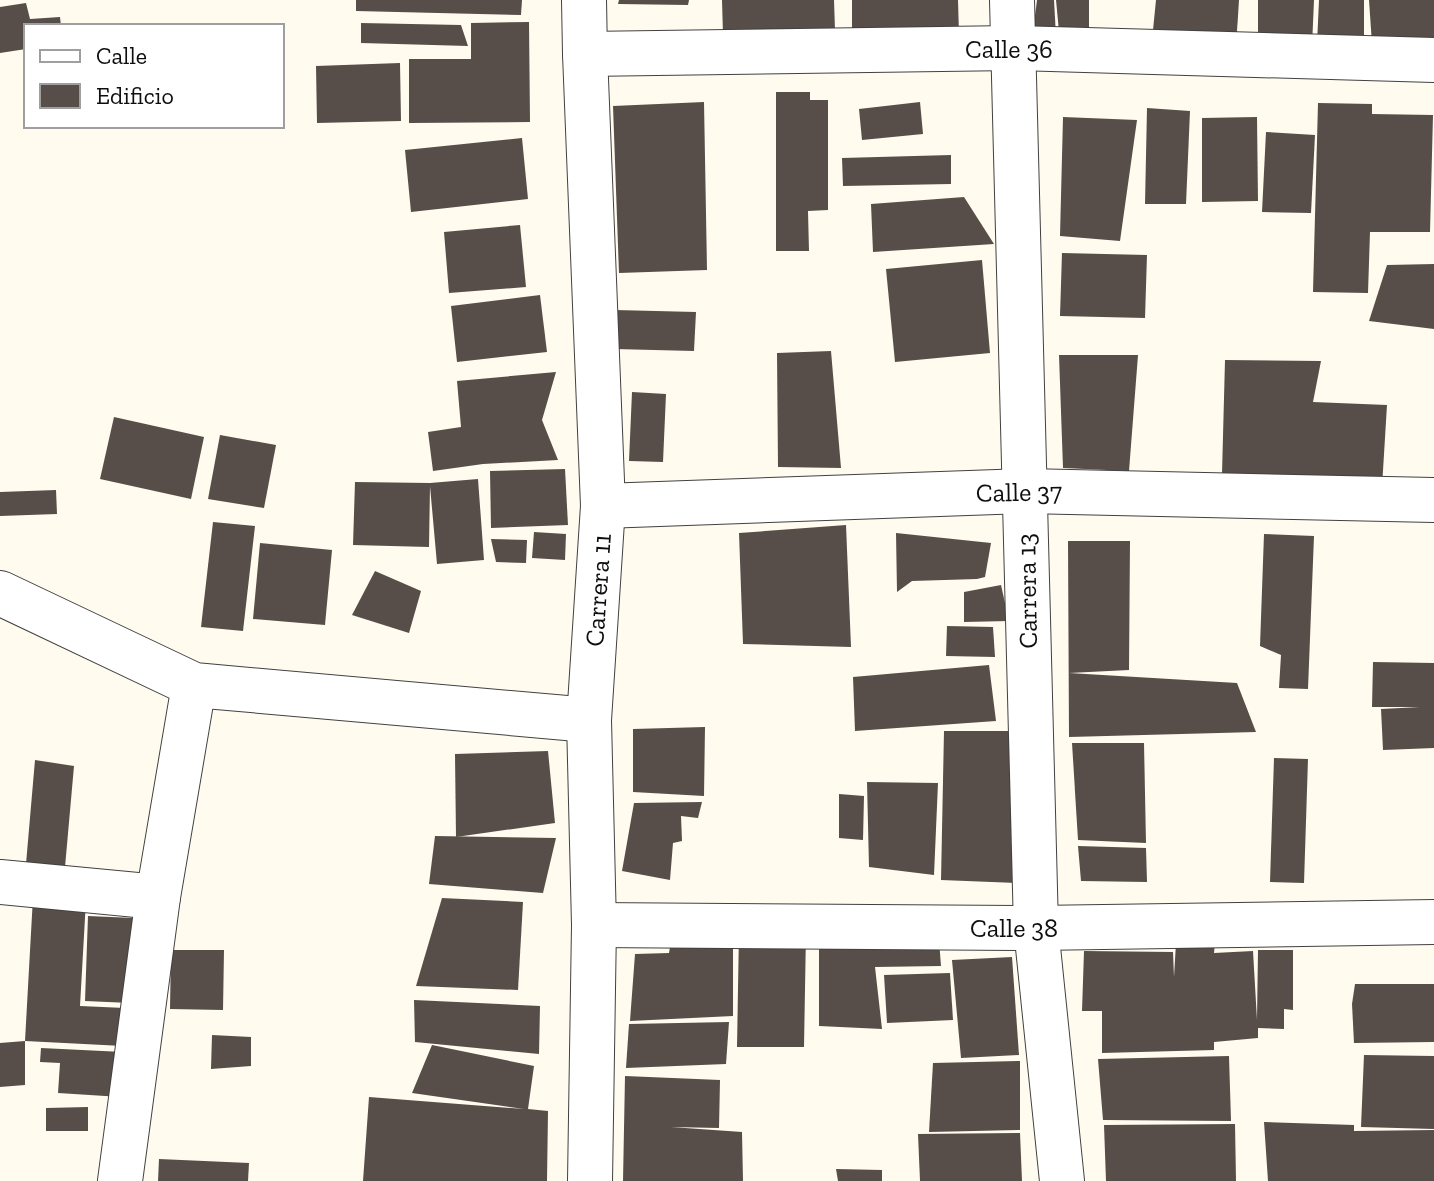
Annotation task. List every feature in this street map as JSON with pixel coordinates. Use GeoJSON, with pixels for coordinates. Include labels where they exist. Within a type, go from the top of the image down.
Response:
{"type":"FeatureCollection","features":[{"type":"Feature","properties":{"kind":"street","name":"Carrera 11"},"geometry":{"type":"LineString","coordinates":[[584,0],[603,506],[589,720],[594,925],[590,1181]]}},
{"type":"Feature","properties":{"kind":"street","name":"Carrera 13"},"geometry":{"type":"LineString","coordinates":[[1012,0],[1036,928],[1062,1181]]}},
{"type":"Feature","properties":{"kind":"street","name":"Calle 36"},"geometry":{"type":"LineString","coordinates":[[585,54],[1013,48],[1434,60]]}},
{"type":"Feature","properties":{"kind":"street","name":"Calle 37"},"geometry":{"type":"LineString","coordinates":[[603,506],[1025,491],[1434,500]]}},
{"type":"Feature","properties":{"kind":"street"},"geometry":{"type":"LineString","coordinates":[[0,593],[194,685],[589,720]]}},
{"type":"Feature","properties":{"kind":"street"},"geometry":{"type":"LineString","coordinates":[[120,1181],[158,897],[194,685]]}},
{"type":"Feature","properties":{"kind":"street"},"geometry":{"type":"LineString","coordinates":[[0,882],[158,897]]}},
{"type":"Feature","properties":{"kind":"street","name":"Calle 38"},"geometry":{"type":"LineString","coordinates":[[594,925],[1036,928],[1434,922]]}},
{"type":"Feature","properties":{"kind":"building"},"geometry":{"type":"Polygon","coordinates":[[[356,0],[522,0],[521,15],[356,11],[356,0]]]}},
{"type":"Feature","properties":{"kind":"building"},"geometry":{"type":"Polygon","coordinates":[[[619,0],[689,0],[688,5],[618,4],[619,0]]]}},
{"type":"Feature","properties":{"kind":"building"},"geometry":{"type":"Polygon","coordinates":[[[722,0],[834,0],[835,30],[723,35],[722,0]]]}},
{"type":"Feature","properties":{"kind":"building"},"geometry":{"type":"Polygon","coordinates":[[[852,0],[958,0],[959,35],[852,36],[852,0]]]}},
{"type":"Feature","properties":{"kind":"building"},"geometry":{"type":"Polygon","coordinates":[[[1037,0],[1054,0],[1056,36],[1033,31],[1037,0]]]}},
{"type":"Feature","properties":{"kind":"building"},"geometry":{"type":"Polygon","coordinates":[[[1056,0],[1089,0],[1089,35],[1059,32],[1056,0]]]}},
{"type":"Feature","properties":{"kind":"building"},"geometry":{"type":"Polygon","coordinates":[[[1156,0],[1239,0],[1236,47],[1152,40],[1156,0]]]}},
{"type":"Feature","properties":{"kind":"building"},"geometry":{"type":"Polygon","coordinates":[[[1258,0],[1314,0],[1312,46],[1258,43],[1258,0]]]}},
{"type":"Feature","properties":{"kind":"building"},"geometry":{"type":"Polygon","coordinates":[[[1319,0],[1364,0],[1364,41],[1317,44],[1319,0]]]}},
{"type":"Feature","properties":{"kind":"building"},"geometry":{"type":"Polygon","coordinates":[[[1369,0],[1434,0],[1434,45],[1372,44],[1369,0]]]}},
{"type":"Feature","properties":{"kind":"building"},"geometry":{"type":"Polygon","coordinates":[[[26,3],[30,19],[60,17],[61,24],[24,24],[24,49],[0,53],[0,7],[26,3]]]}},
{"type":"Feature","properties":{"kind":"building"},"geometry":{"type":"Polygon","coordinates":[[[529,22],[530,122],[409,123],[409,59],[471,59],[471,23],[529,22]]]}},
{"type":"Feature","properties":{"kind":"building"},"geometry":{"type":"Polygon","coordinates":[[[361,23],[461,25],[468,46],[361,43],[361,23]]]}},
{"type":"Feature","properties":{"kind":"building"},"geometry":{"type":"Polygon","coordinates":[[[400,63],[401,121],[317,123],[316,66],[400,63]]]}},
{"type":"Feature","properties":{"kind":"building"},"geometry":{"type":"Polygon","coordinates":[[[776,92],[810,92],[810,100],[828,100],[828,210],[808,211],[809,251],[776,251],[776,92]]]}},
{"type":"Feature","properties":{"kind":"building"},"geometry":{"type":"Polygon","coordinates":[[[704,102],[707,270],[619,273],[613,106],[704,102]]]}},
{"type":"Feature","properties":{"kind":"building"},"geometry":{"type":"Polygon","coordinates":[[[920,102],[923,134],[862,140],[859,109],[920,102]]]}},
{"type":"Feature","properties":{"kind":"building"},"geometry":{"type":"Polygon","coordinates":[[[1318,103],[1372,104],[1372,114],[1433,115],[1430,232],[1370,232],[1368,293],[1313,292],[1318,103]]]}},
{"type":"Feature","properties":{"kind":"building"},"geometry":{"type":"Polygon","coordinates":[[[1147,108],[1190,111],[1186,204],[1145,204],[1147,108]]]}},
{"type":"Feature","properties":{"kind":"building"},"geometry":{"type":"Polygon","coordinates":[[[1063,117],[1137,120],[1120,241],[1060,236],[1063,117]]]}},
{"type":"Feature","properties":{"kind":"building"},"geometry":{"type":"Polygon","coordinates":[[[1257,117],[1258,201],[1202,202],[1202,118],[1257,117]]]}},
{"type":"Feature","properties":{"kind":"building"},"geometry":{"type":"Polygon","coordinates":[[[1266,132],[1315,135],[1311,213],[1262,212],[1266,132]]]}},
{"type":"Feature","properties":{"kind":"building"},"geometry":{"type":"Polygon","coordinates":[[[522,138],[528,199],[411,212],[405,150],[522,138]]]}},
{"type":"Feature","properties":{"kind":"building"},"geometry":{"type":"Polygon","coordinates":[[[951,155],[951,184],[843,186],[842,158],[951,155]]]}},
{"type":"Feature","properties":{"kind":"building"},"geometry":{"type":"Polygon","coordinates":[[[964,197],[994,244],[873,252],[871,204],[964,197]]]}},
{"type":"Feature","properties":{"kind":"building"},"geometry":{"type":"Polygon","coordinates":[[[520,225],[526,287],[449,293],[444,232],[520,225]]]}},
{"type":"Feature","properties":{"kind":"building"},"geometry":{"type":"Polygon","coordinates":[[[1062,253],[1147,255],[1145,318],[1060,316],[1062,253]]]}},
{"type":"Feature","properties":{"kind":"building"},"geometry":{"type":"Polygon","coordinates":[[[982,260],[990,353],[895,362],[886,269],[982,260]]]}},
{"type":"Feature","properties":{"kind":"building"},"geometry":{"type":"Polygon","coordinates":[[[1434,264],[1434,329],[1369,321],[1387,265],[1434,264]]]}},
{"type":"Feature","properties":{"kind":"building"},"geometry":{"type":"Polygon","coordinates":[[[540,295],[547,352],[457,362],[451,306],[540,295]]]}},
{"type":"Feature","properties":{"kind":"building"},"geometry":{"type":"Polygon","coordinates":[[[615,310],[696,312],[694,351],[614,349],[615,310]]]}},
{"type":"Feature","properties":{"kind":"building"},"geometry":{"type":"Polygon","coordinates":[[[831,351],[841,468],[778,467],[777,353],[831,351]]]}},
{"type":"Feature","properties":{"kind":"building"},"geometry":{"type":"Polygon","coordinates":[[[1059,355],[1138,355],[1129,471],[1063,468],[1059,355]]]}},
{"type":"Feature","properties":{"kind":"building"},"geometry":{"type":"Polygon","coordinates":[[[1225,360],[1321,361],[1313,402],[1387,405],[1382,487],[1222,474],[1225,360]]]}},
{"type":"Feature","properties":{"kind":"building"},"geometry":{"type":"Polygon","coordinates":[[[556,372],[542,420],[558,460],[483,464],[433,471],[428,432],[461,427],[457,381],[556,372]]]}},
{"type":"Feature","properties":{"kind":"building"},"geometry":{"type":"Polygon","coordinates":[[[632,392],[666,394],[663,462],[629,461],[632,392]]]}},
{"type":"Feature","properties":{"kind":"building"},"geometry":{"type":"Polygon","coordinates":[[[114,417],[204,437],[191,499],[100,479],[114,417]]]}},
{"type":"Feature","properties":{"kind":"building"},"geometry":{"type":"Polygon","coordinates":[[[220,435],[276,445],[264,508],[208,499],[220,435]]]}},
{"type":"Feature","properties":{"kind":"building"},"geometry":{"type":"Polygon","coordinates":[[[565,469],[568,525],[491,528],[490,471],[565,469]]]}},
{"type":"Feature","properties":{"kind":"building"},"geometry":{"type":"Polygon","coordinates":[[[478,479],[484,560],[437,564],[430,486],[429,547],[353,545],[355,482],[430,483],[478,479]]]}},
{"type":"Feature","properties":{"kind":"building"},"geometry":{"type":"Polygon","coordinates":[[[56,490],[57,514],[0,516],[0,492],[56,490]]]}},
{"type":"Feature","properties":{"kind":"building"},"geometry":{"type":"Polygon","coordinates":[[[213,522],[255,526],[243,631],[201,627],[213,522]]]}},
{"type":"Feature","properties":{"kind":"building"},"geometry":{"type":"Polygon","coordinates":[[[846,525],[851,647],[743,644],[739,533],[846,525]]]}},
{"type":"Feature","properties":{"kind":"building"},"geometry":{"type":"Polygon","coordinates":[[[534,532],[566,534],[565,560],[532,558],[534,532]]]}},
{"type":"Feature","properties":{"kind":"building"},"geometry":{"type":"Polygon","coordinates":[[[896,533],[991,543],[985,577],[912,581],[897,592],[896,533]]]}},
{"type":"Feature","properties":{"kind":"building"},"geometry":{"type":"Polygon","coordinates":[[[1264,534],[1314,536],[1308,689],[1279,688],[1281,655],[1260,646],[1264,534]]]}},
{"type":"Feature","properties":{"kind":"building"},"geometry":{"type":"Polygon","coordinates":[[[491,539],[527,540],[526,563],[496,562],[491,539]]]}},
{"type":"Feature","properties":{"kind":"building"},"geometry":{"type":"Polygon","coordinates":[[[1068,541],[1130,541],[1129,670],[1069,673],[1237,683],[1256,732],[1069,737],[1068,541]]]}},
{"type":"Feature","properties":{"kind":"building"},"geometry":{"type":"Polygon","coordinates":[[[260,543],[332,550],[325,625],[253,619],[260,543]]]}},
{"type":"Feature","properties":{"kind":"building"},"geometry":{"type":"Polygon","coordinates":[[[375,571],[421,591],[409,633],[352,615],[375,571]]]}},
{"type":"Feature","properties":{"kind":"building"},"geometry":{"type":"Polygon","coordinates":[[[1001,585],[1009,621],[964,622],[964,592],[1001,585]]]}},
{"type":"Feature","properties":{"kind":"building"},"geometry":{"type":"Polygon","coordinates":[[[947,626],[993,627],[995,657],[946,656],[947,626]]]}},
{"type":"Feature","properties":{"kind":"building"},"geometry":{"type":"Polygon","coordinates":[[[1373,662],[1434,663],[1434,748],[1383,750],[1381,709],[1420,707],[1372,707],[1373,662]]]}},
{"type":"Feature","properties":{"kind":"building"},"geometry":{"type":"Polygon","coordinates":[[[989,665],[996,721],[855,731],[853,677],[989,665]]]}},
{"type":"Feature","properties":{"kind":"building"},"geometry":{"type":"Polygon","coordinates":[[[705,727],[704,796],[633,792],[633,729],[705,727]]]}},
{"type":"Feature","properties":{"kind":"building"},"geometry":{"type":"Polygon","coordinates":[[[944,731],[1014,731],[1017,883],[941,880],[944,731]]]}},
{"type":"Feature","properties":{"kind":"building"},"geometry":{"type":"Polygon","coordinates":[[[1072,743],[1144,743],[1146,843],[1078,840],[1072,743]]]}},
{"type":"Feature","properties":{"kind":"building"},"geometry":{"type":"Polygon","coordinates":[[[548,751],[555,823],[456,837],[455,754],[548,751]]]}},
{"type":"Feature","properties":{"kind":"building"},"geometry":{"type":"Polygon","coordinates":[[[1274,758],[1308,759],[1304,883],[1270,882],[1274,758]]]}},
{"type":"Feature","properties":{"kind":"building"},"geometry":{"type":"Polygon","coordinates":[[[35,760],[74,766],[65,867],[26,864],[35,760]]]}},
{"type":"Feature","properties":{"kind":"building"},"geometry":{"type":"Polygon","coordinates":[[[867,782],[938,783],[934,875],[869,867],[867,782]]]}},
{"type":"Feature","properties":{"kind":"building"},"geometry":{"type":"Polygon","coordinates":[[[839,794],[864,796],[863,840],[839,838],[839,794]]]}},
{"type":"Feature","properties":{"kind":"building"},"geometry":{"type":"Polygon","coordinates":[[[702,802],[698,818],[681,816],[682,841],[673,843],[670,880],[622,871],[634,803],[702,802]]]}},
{"type":"Feature","properties":{"kind":"building"},"geometry":{"type":"Polygon","coordinates":[[[435,836],[556,838],[543,893],[429,884],[435,836]]]}},
{"type":"Feature","properties":{"kind":"building"},"geometry":{"type":"Polygon","coordinates":[[[1078,846],[1146,848],[1147,882],[1081,881],[1078,846]]]}},
{"type":"Feature","properties":{"kind":"building"},"geometry":{"type":"Polygon","coordinates":[[[33,897],[86,900],[80,1006],[125,1008],[123,1046],[25,1041],[33,897]]]}},
{"type":"Feature","properties":{"kind":"building"},"geometry":{"type":"Polygon","coordinates":[[[442,898],[523,902],[518,990],[416,986],[442,898]]]}},
{"type":"Feature","properties":{"kind":"building"},"geometry":{"type":"Polygon","coordinates":[[[88,916],[134,918],[130,1003],[85,1001],[88,916]]]}},
{"type":"Feature","properties":{"kind":"building"},"geometry":{"type":"Polygon","coordinates":[[[739,932],[806,932],[804,1047],[737,1047],[739,932]]]}},
{"type":"Feature","properties":{"kind":"building"},"geometry":{"type":"Polygon","coordinates":[[[939,940],[941,966],[875,967],[882,1029],[819,1026],[819,942],[939,940]]]}},
{"type":"Feature","properties":{"kind":"building"},"geometry":{"type":"Polygon","coordinates":[[[671,941],[733,942],[733,1016],[630,1021],[635,954],[669,953],[671,941]]]}},
{"type":"Feature","properties":{"kind":"building"},"geometry":{"type":"Polygon","coordinates":[[[1176,943],[1215,943],[1214,953],[1253,951],[1257,1020],[1258,950],[1293,950],[1293,1010],[1284,1009],[1284,1029],[1258,1028],[1258,1038],[1214,1042],[1214,1050],[1102,1053],[1102,1011],[1082,1011],[1084,951],[1173,952],[1174,977],[1176,943]]]}},
{"type":"Feature","properties":{"kind":"building"},"geometry":{"type":"Polygon","coordinates":[[[171,950],[224,950],[223,1010],[170,1009],[171,950]]]}},
{"type":"Feature","properties":{"kind":"building"},"geometry":{"type":"Polygon","coordinates":[[[1012,957],[1019,1055],[961,1058],[952,960],[1012,957]]]}},
{"type":"Feature","properties":{"kind":"building"},"geometry":{"type":"Polygon","coordinates":[[[950,973],[953,1020],[887,1023],[884,975],[950,973]]]}},
{"type":"Feature","properties":{"kind":"building"},"geometry":{"type":"Polygon","coordinates":[[[1355,984],[1434,984],[1434,1042],[1354,1043],[1352,1004],[1355,984]]]}},
{"type":"Feature","properties":{"kind":"building"},"geometry":{"type":"Polygon","coordinates":[[[414,1000],[540,1006],[539,1054],[415,1042],[414,1000]]]}},
{"type":"Feature","properties":{"kind":"building"},"geometry":{"type":"Polygon","coordinates":[[[729,1022],[726,1064],[626,1068],[629,1024],[729,1022]]]}},
{"type":"Feature","properties":{"kind":"building"},"geometry":{"type":"Polygon","coordinates":[[[212,1035],[251,1037],[251,1066],[211,1069],[212,1035]]]}},
{"type":"Feature","properties":{"kind":"building"},"geometry":{"type":"Polygon","coordinates":[[[25,1041],[25,1085],[0,1087],[0,1043],[25,1041]]]}},
{"type":"Feature","properties":{"kind":"building"},"geometry":{"type":"Polygon","coordinates":[[[432,1045],[534,1066],[528,1109],[548,1111],[547,1181],[363,1181],[369,1097],[524,1109],[412,1093],[432,1045]]]}},
{"type":"Feature","properties":{"kind":"building"},"geometry":{"type":"Polygon","coordinates":[[[41,1048],[123,1052],[121,1097],[58,1093],[60,1063],[40,1062],[41,1048]]]}},
{"type":"Feature","properties":{"kind":"building"},"geometry":{"type":"Polygon","coordinates":[[[1364,1055],[1434,1056],[1434,1129],[1361,1127],[1364,1055]]]}},
{"type":"Feature","properties":{"kind":"building"},"geometry":{"type":"Polygon","coordinates":[[[1229,1056],[1231,1121],[1103,1120],[1098,1059],[1229,1056]]]}},
{"type":"Feature","properties":{"kind":"building"},"geometry":{"type":"Polygon","coordinates":[[[1020,1061],[1020,1130],[929,1132],[933,1063],[1020,1061]]]}},
{"type":"Feature","properties":{"kind":"building"},"geometry":{"type":"Polygon","coordinates":[[[625,1076],[720,1080],[719,1128],[671,1127],[742,1132],[743,1181],[623,1181],[625,1076]]]}},
{"type":"Feature","properties":{"kind":"building"},"geometry":{"type":"Polygon","coordinates":[[[88,1107],[88,1131],[46,1131],[46,1108],[88,1107]]]}},
{"type":"Feature","properties":{"kind":"building"},"geometry":{"type":"Polygon","coordinates":[[[1264,1122],[1354,1125],[1354,1131],[1434,1130],[1434,1181],[1268,1181],[1264,1122]]]}},
{"type":"Feature","properties":{"kind":"building"},"geometry":{"type":"Polygon","coordinates":[[[1235,1124],[1236,1181],[1106,1181],[1104,1125],[1235,1124]]]}},
{"type":"Feature","properties":{"kind":"building"},"geometry":{"type":"Polygon","coordinates":[[[1020,1133],[1022,1181],[920,1181],[918,1134],[1020,1133]]]}},
{"type":"Feature","properties":{"kind":"building"},"geometry":{"type":"Polygon","coordinates":[[[159,1159],[249,1163],[248,1181],[158,1181],[159,1159]]]}},
{"type":"Feature","properties":{"kind":"building"},"geometry":{"type":"Polygon","coordinates":[[[836,1169],[882,1170],[882,1181],[838,1181],[836,1169]]]}}]}
